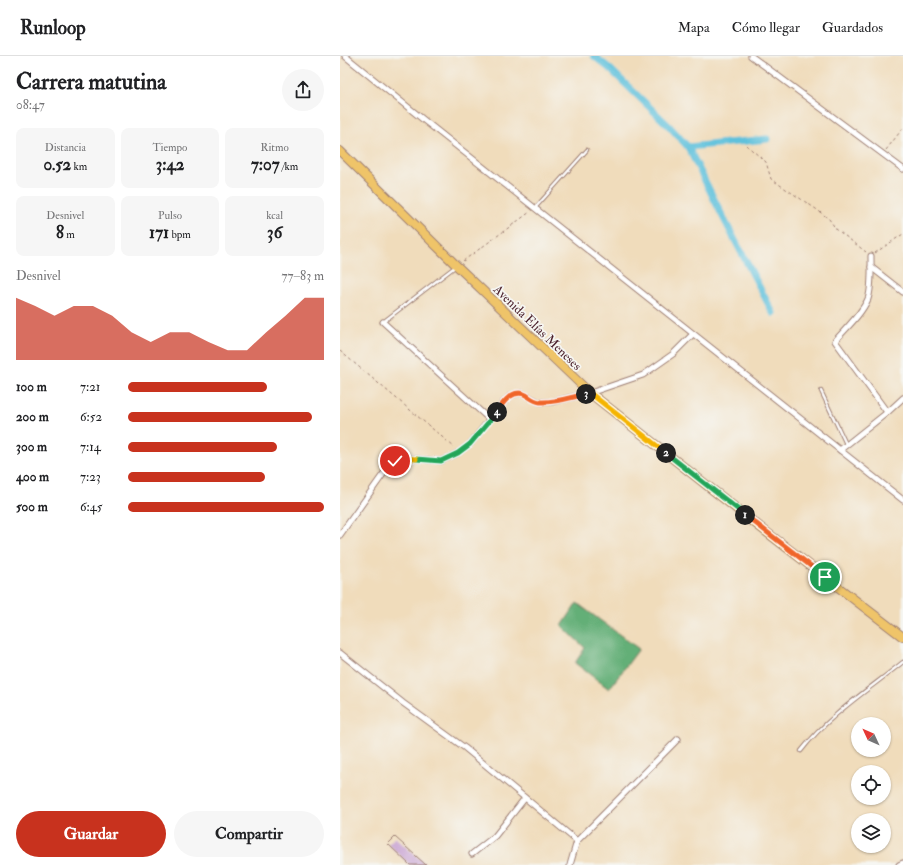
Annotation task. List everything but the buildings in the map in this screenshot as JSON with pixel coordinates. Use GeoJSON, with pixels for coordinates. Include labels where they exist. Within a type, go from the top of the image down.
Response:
{"type":"FeatureCollection","features":[{"type":"Feature","properties":{"kind":"main road","name":"Avenida Elías Meneses"},"geometry":{"type":"LineString","coordinates":[[340,151],[457,266],[590,393],[747,517],[903,637]]}},
{"type":"Feature","properties":{"kind":"street"},"geometry":{"type":"LineString","coordinates":[[345,56],[535,209],[903,500]]}},
{"type":"Feature","properties":{"kind":"street"},"geometry":{"type":"LineString","coordinates":[[751,56],[903,169]]}},
{"type":"Feature","properties":{"kind":"street"},"geometry":{"type":"LineString","coordinates":[[871,256],[868,298],[863,309],[835,341],[887,412]]}},
{"type":"Feature","properties":{"kind":"street"},"geometry":{"type":"LineString","coordinates":[[871,267],[903,292]]}},
{"type":"Feature","properties":{"kind":"street"},"geometry":{"type":"LineString","coordinates":[[383,322],[490,420]]}},
{"type":"Feature","properties":{"kind":"street"},"geometry":{"type":"LineString","coordinates":[[340,535],[389,466],[395,461],[406,458],[441,461],[458,453],[470,444],[503,403],[510,396],[515,394],[522,393],[538,402],[551,402],[590,393],[643,375],[673,354],[693,334]]}},
{"type":"Feature","properties":{"kind":"street"},"geometry":{"type":"LineString","coordinates":[[840,450],[903,398]]}},
{"type":"Feature","properties":{"kind":"street"},"geometry":{"type":"LineString","coordinates":[[340,653],[403,703],[465,748],[577,841]]}},
{"type":"Feature","properties":{"kind":"street"},"geometry":{"type":"LineString","coordinates":[[570,865],[577,841],[678,739]]}},
{"type":"Feature","properties":{"kind":"street"},"geometry":{"type":"LineString","coordinates":[[472,854],[495,836],[525,798]]}},
{"type":"Feature","properties":{"kind":"lane"},"geometry":{"type":"LineString","coordinates":[[535,209],[587,150]]}},
{"type":"Feature","properties":{"kind":"lane"},"geometry":{"type":"LineString","coordinates":[[383,322],[457,266]]}},
{"type":"Feature","properties":{"kind":"lane"},"geometry":{"type":"LineString","coordinates":[[821,391],[847,445]]}},
{"type":"Feature","properties":{"kind":"lane"},"geometry":{"type":"LineString","coordinates":[[801,751],[813,735],[830,719],[903,662]]}},
{"type":"Feature","properties":{"kind":"path"},"geometry":{"type":"LineString","coordinates":[[884,154],[903,128]]}},
{"type":"Feature","properties":{"kind":"path"},"geometry":{"type":"LineString","coordinates":[[746,146],[766,162],[771,179],[829,219],[836,229],[871,256],[903,234]]}},
{"type":"Feature","properties":{"kind":"path"},"geometry":{"type":"LineString","coordinates":[[457,266],[535,209]]}},
{"type":"Feature","properties":{"kind":"path"},"geometry":{"type":"LineString","coordinates":[[340,351],[452,445],[458,453]]}},
{"type":"Feature","properties":{"kind":"green space"},"geometry":{"type":"Polygon","coordinates":[[[577,603],[639,649],[609,689],[575,663],[585,648],[562,626],[577,603]]]}},
{"type":"Feature","properties":{"kind":"waterway"},"geometry":{"type":"LineString","coordinates":[[594,56],[609,68],[670,127],[688,147],[773,313]]}},
{"type":"Feature","properties":{"kind":"waterway"},"geometry":{"type":"LineString","coordinates":[[688,147],[767,139]]}},
{"type":"Feature","properties":{"kind":"route"},"geometry":{"type":"LineString","coordinates":[[395,461],[406,458],[441,461],[458,453],[470,444],[481,432],[503,403],[510,396],[515,394],[522,393],[538,402],[551,402],[590,393],[825,577]]}}]}
